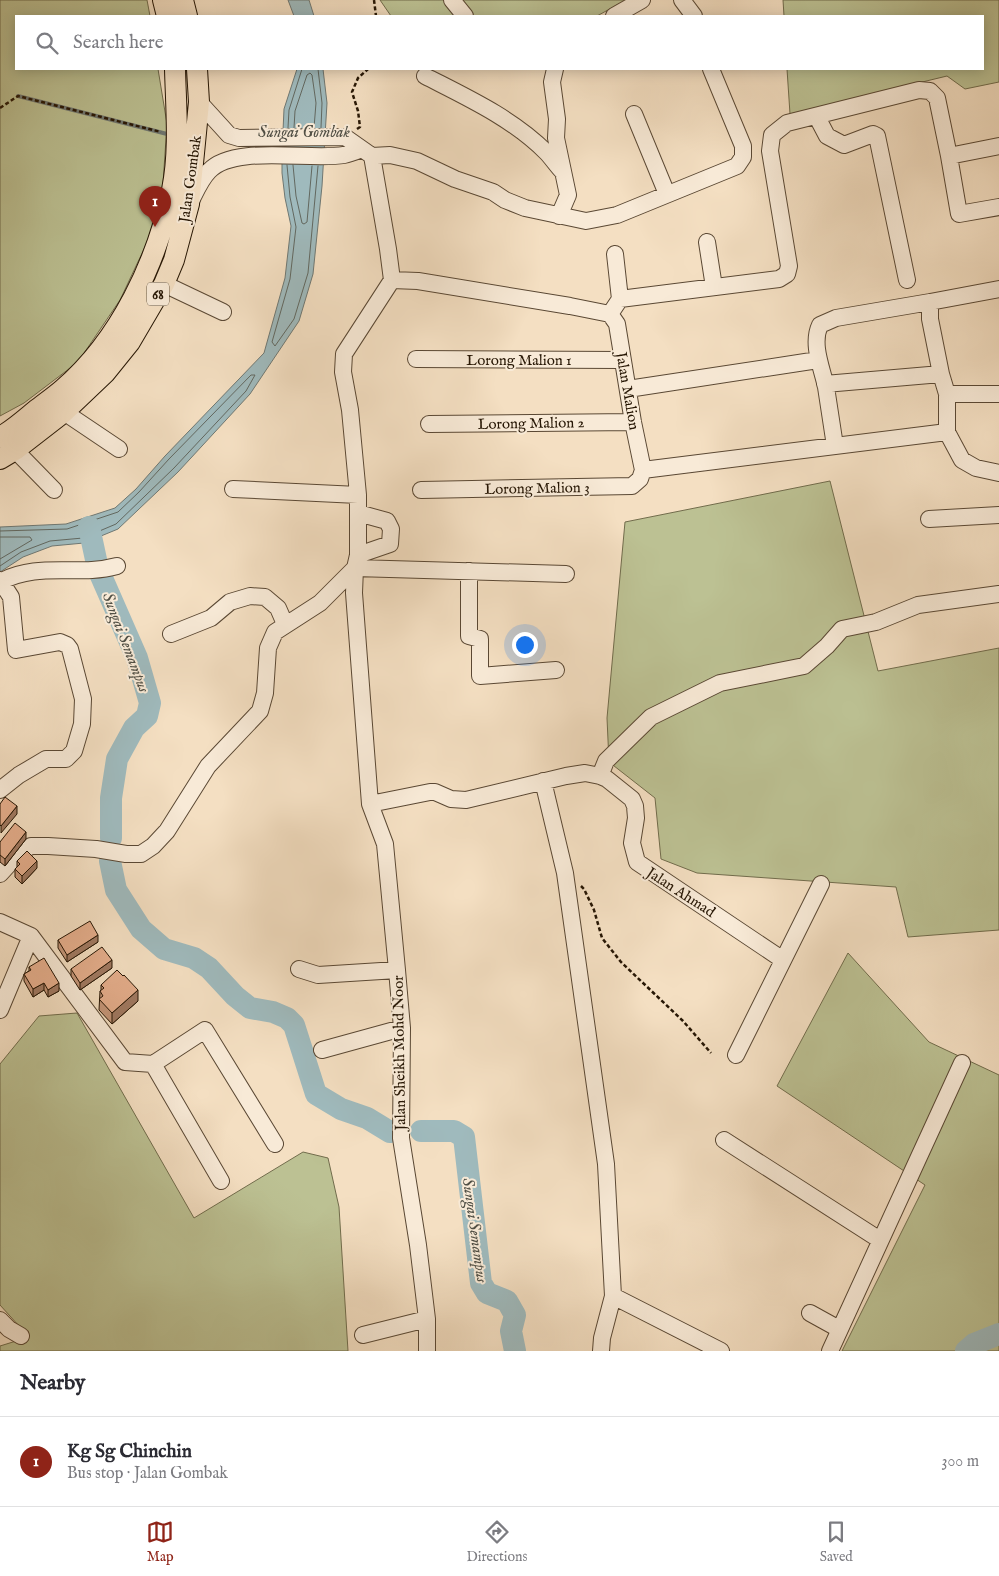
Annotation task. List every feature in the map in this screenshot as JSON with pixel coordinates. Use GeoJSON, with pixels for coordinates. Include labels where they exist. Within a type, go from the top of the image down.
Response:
{"type":"FeatureCollection","features":[{"type":"Feature","properties":{"kind":"main road"},"geometry":{"type":"LineString","coordinates":[[163,0],[167,15]]}},
{"type":"Feature","properties":{"kind":"main road"},"geometry":{"type":"LineString","coordinates":[[183,0],[187,15]]}},
{"type":"Feature","properties":{"kind":"main road","name":"Jalan Gombak"},"geometry":{"type":"LineString","coordinates":[[0,437],[64,388],[96,354],[119,323],[138,289],[165,219],[172,188],[177,135],[175,70]]}},
{"type":"Feature","properties":{"kind":"main road","name":"Jalan Gombak"},"geometry":{"type":"LineString","coordinates":[[8,454],[64,412],[105,373],[130,342],[164,284],[174,260],[189,204],[199,102],[197,70]]}},
{"type":"Feature","properties":{"kind":"street"},"geometry":{"type":"LineString","coordinates":[[452,0],[464,15]]}},
{"type":"Feature","properties":{"kind":"street"},"geometry":{"type":"LineString","coordinates":[[616,15],[642,0]]}},
{"type":"Feature","properties":{"kind":"street"},"geometry":{"type":"LineString","coordinates":[[682,0],[693,15]]}},
{"type":"Feature","properties":{"kind":"street"},"geometry":{"type":"LineString","coordinates":[[555,70],[552,82],[556,138],[568,195],[560,216]]}},
{"type":"Feature","properties":{"kind":"street"},"geometry":{"type":"LineString","coordinates":[[189,204],[209,171],[219,164],[238,158],[344,156],[367,152],[417,161],[455,179],[494,192],[506,200],[525,208],[586,222],[617,215],[736,166],[743,157],[743,146],[711,70]]}},
{"type":"Feature","properties":{"kind":"street"},"geometry":{"type":"LineString","coordinates":[[425,76],[469,98],[514,126],[546,152],[563,172]]}},
{"type":"Feature","properties":{"kind":"street"},"geometry":{"type":"LineString","coordinates":[[620,298],[779,279],[787,274],[790,266],[770,151],[772,135],[788,123],[919,90],[930,91],[937,98],[959,214],[999,207]]}},
{"type":"Feature","properties":{"kind":"street"},"geometry":{"type":"LineString","coordinates":[[199,102],[229,135],[238,138],[345,137],[367,152],[388,249],[392,280],[418,281],[610,314],[620,298],[615,254]]}},
{"type":"Feature","properties":{"kind":"street"},"geometry":{"type":"LineString","coordinates":[[634,114],[668,194]]}},
{"type":"Feature","properties":{"kind":"street"},"geometry":{"type":"LineString","coordinates":[[817,117],[827,136],[844,144],[873,134],[877,136],[907,280]]}},
{"type":"Feature","properties":{"kind":"street"},"geometry":{"type":"LineString","coordinates":[[949,156],[999,146]]}},
{"type":"Feature","properties":{"kind":"street"},"geometry":{"type":"LineString","coordinates":[[706,242],[714,287]]}},
{"type":"Feature","properties":{"kind":"street","name":"Jalan Sheikh Mohd Noor"},"geometry":{"type":"LineString","coordinates":[[392,280],[344,354],[342,372],[350,410],[358,495],[357,561],[354,592],[370,804],[385,844],[402,1028],[401,1138],[413,1210],[427,1319],[427,1351]]}},
{"type":"Feature","properties":{"kind":"street"},"geometry":{"type":"LineString","coordinates":[[164,284],[223,312]]}},
{"type":"Feature","properties":{"kind":"street"},"geometry":{"type":"LineString","coordinates":[[835,446],[825,384],[818,360],[817,331],[820,325],[836,318],[999,289]]}},
{"type":"Feature","properties":{"kind":"street"},"geometry":{"type":"LineString","coordinates":[[930,302],[930,319],[940,374],[947,394],[947,432],[962,460],[976,468],[999,473]]}},
{"type":"Feature","properties":{"kind":"street","name":"Jalan Malion"},"geometry":{"type":"LineString","coordinates":[[610,314],[617,324],[643,470]]}},
{"type":"Feature","properties":{"kind":"street","name":"Lorong Malion 1"},"geometry":{"type":"LineString","coordinates":[[416,359],[622,360]]}},
{"type":"Feature","properties":{"kind":"street"},"geometry":{"type":"LineString","coordinates":[[628,389],[818,360]]}},
{"type":"Feature","properties":{"kind":"street"},"geometry":{"type":"LineString","coordinates":[[825,384],[940,374]]}},
{"type":"Feature","properties":{"kind":"street"},"geometry":{"type":"LineString","coordinates":[[947,394],[999,394]]}},
{"type":"Feature","properties":{"kind":"street"},"geometry":{"type":"LineString","coordinates":[[64,412],[119,449]]}},
{"type":"Feature","properties":{"kind":"street","name":"Lorong Malion 2"},"geometry":{"type":"LineString","coordinates":[[429,424],[633,422]]}},
{"type":"Feature","properties":{"kind":"street"},"geometry":{"type":"LineString","coordinates":[[643,470],[947,432]]}},
{"type":"Feature","properties":{"kind":"street"},"geometry":{"type":"LineString","coordinates":[[8,454],[54,490]]}},
{"type":"Feature","properties":{"kind":"street","name":"Lorong Malion 3"},"geometry":{"type":"LineString","coordinates":[[421,490],[632,486],[640,479],[643,470]]}},
{"type":"Feature","properties":{"kind":"street"},"geometry":{"type":"LineString","coordinates":[[232,489],[358,495]]}},
{"type":"Feature","properties":{"kind":"street"},"geometry":{"type":"LineString","coordinates":[[0,874],[20,852],[32,846],[96,849],[126,854],[141,854],[153,846],[167,831],[208,766],[260,710],[265,694],[268,648],[275,632],[320,603],[357,561],[390,544],[391,529],[387,521],[358,513]]}},
{"type":"Feature","properties":{"kind":"street"},"geometry":{"type":"LineString","coordinates":[[929,519],[999,515]]}},
{"type":"Feature","properties":{"kind":"street"},"geometry":{"type":"LineString","coordinates":[[357,561],[469,571],[566,574]]}},
{"type":"Feature","properties":{"kind":"street"},"geometry":{"type":"LineString","coordinates":[[0,790],[19,775],[46,759],[66,759],[70,756],[74,751],[82,724],[83,699],[70,649],[67,645],[60,642],[16,650],[11,597],[0,581],[13,575],[30,572],[53,570],[82,571],[112,568]]}},
{"type":"Feature","properties":{"kind":"street"},"geometry":{"type":"LineString","coordinates":[[469,571],[469,636],[480,639],[480,676],[556,670]]}},
{"type":"Feature","properties":{"kind":"street"},"geometry":{"type":"LineString","coordinates":[[370,804],[430,792],[441,794],[451,799],[466,800],[542,781],[585,773],[600,776],[606,760],[651,718],[720,683],[804,666],[827,646],[842,629],[876,622],[918,605],[999,594]]}},
{"type":"Feature","properties":{"kind":"street"},"geometry":{"type":"LineString","coordinates":[[171,634],[211,618],[230,602],[250,596],[265,597],[278,608],[285,624]]}},
{"type":"Feature","properties":{"kind":"street","name":"Jalan Ahmad"},"geometry":{"type":"LineString","coordinates":[[600,776],[607,779],[629,796],[635,806],[636,818],[632,843],[637,862],[783,960]]}},
{"type":"Feature","properties":{"kind":"street"},"geometry":{"type":"LineString","coordinates":[[542,781],[565,873],[606,1164],[613,1296],[602,1338],[601,1351]]}},
{"type":"Feature","properties":{"kind":"street"},"geometry":{"type":"LineString","coordinates":[[736,1055],[821,884]]}},
{"type":"Feature","properties":{"kind":"street"},"geometry":{"type":"LineString","coordinates":[[0,922],[31,936],[125,1062],[153,1064],[205,1030],[274,1144]]}},
{"type":"Feature","properties":{"kind":"street"},"geometry":{"type":"LineString","coordinates":[[0,1010],[31,936]]}},
{"type":"Feature","properties":{"kind":"street"},"geometry":{"type":"LineString","coordinates":[[299,970],[318,975],[397,970]]}},
{"type":"Feature","properties":{"kind":"street"},"geometry":{"type":"LineString","coordinates":[[322,1050],[402,1028]]}},
{"type":"Feature","properties":{"kind":"street"},"geometry":{"type":"LineString","coordinates":[[830,1351],[962,1063]]}},
{"type":"Feature","properties":{"kind":"street"},"geometry":{"type":"LineString","coordinates":[[153,1064],[221,1181]]}},
{"type":"Feature","properties":{"kind":"street"},"geometry":{"type":"LineString","coordinates":[[724,1140],[880,1240]]}},
{"type":"Feature","properties":{"kind":"street"},"geometry":{"type":"LineString","coordinates":[[613,1296],[713,1350]]}},
{"type":"Feature","properties":{"kind":"street"},"geometry":{"type":"LineString","coordinates":[[810,1313],[839,1329]]}},
{"type":"Feature","properties":{"kind":"street"},"geometry":{"type":"LineString","coordinates":[[364,1334],[427,1319]]}},
{"type":"Feature","properties":{"kind":"street"},"geometry":{"type":"LineString","coordinates":[[0,1320],[9,1330],[21,1336]]}},
{"type":"Feature","properties":{"kind":"path"},"geometry":{"type":"LineString","coordinates":[[374,0],[376,15]]}},
{"type":"Feature","properties":{"kind":"path"},"geometry":{"type":"LineString","coordinates":[[345,137],[360,126],[352,92],[358,78],[367,70]]}},
{"type":"Feature","properties":{"kind":"path"},"geometry":{"type":"LineString","coordinates":[[0,108],[18,96],[177,135]]}},
{"type":"Feature","properties":{"kind":"path"},"geometry":{"type":"LineString","coordinates":[[565,873],[584,888],[594,910],[602,938],[621,962],[683,1021],[711,1053]]}},
{"type":"Feature","properties":{"kind":"green space"},"geometry":{"type":"Polygon","coordinates":[[[0,0],[147,0],[150,15],[15,15],[15,70],[158,70],[167,124],[161,213],[120,300],[78,362],[24,403],[0,416],[0,0]]]}},
{"type":"Feature","properties":{"kind":"green space"},"geometry":{"type":"Polygon","coordinates":[[[380,0],[626,0],[599,15],[390,15],[380,0]]]}},
{"type":"Feature","properties":{"kind":"green space"},"geometry":{"type":"Polygon","coordinates":[[[783,0],[999,0],[999,82],[965,89],[947,76],[790,114],[787,70],[984,70],[984,15],[784,15],[783,0]]]}},
{"type":"Feature","properties":{"kind":"green space"},"geometry":{"type":"Polygon","coordinates":[[[830,481],[878,671],[999,648],[999,930],[908,937],[896,887],[697,873],[661,859],[655,798],[609,762],[607,718],[625,522],[830,481]]]}},
{"type":"Feature","properties":{"kind":"green space"},"geometry":{"type":"Polygon","coordinates":[[[848,953],[929,1042],[999,1075],[999,1351],[842,1351],[925,1185],[777,1086],[848,953]]]}},
{"type":"Feature","properties":{"kind":"green space"},"geometry":{"type":"Polygon","coordinates":[[[77,1013],[194,1218],[303,1152],[328,1158],[339,1207],[348,1351],[0,1351],[0,1346],[29,1337],[0,1305],[0,1064],[39,1016],[77,1013]]]}},
{"type":"Feature","properties":{"kind":"water"},"geometry":{"type":"Polygon","coordinates":[[[288,0],[309,0],[314,15],[294,15],[288,0]]]}},
{"type":"Feature","properties":{"kind":"water","name":"Sungai Gombak"},"geometry":{"type":"Polygon","coordinates":[[[297,70],[323,70],[327,103],[322,186],[313,274],[299,321],[250,394],[178,472],[118,529],[84,543],[52,546],[23,557],[0,572],[0,527],[66,524],[115,508],[136,489],[264,353],[285,278],[291,226],[282,173],[284,109],[297,70]]]}},
{"type":"Feature","properties":{"kind":"building"},"geometry":{"type":"Polygon","coordinates":[[[5,797],[17,806],[1,826],[0,804],[5,797]]]}},
{"type":"Feature","properties":{"kind":"building"},"geometry":{"type":"Polygon","coordinates":[[[15,823],[26,832],[5,859],[0,855],[0,842],[15,823]]]}},
{"type":"Feature","properties":{"kind":"building"},"geometry":{"type":"Polygon","coordinates":[[[27,851],[37,861],[22,876],[15,869],[20,864],[17,861],[27,851]]]}},
{"type":"Feature","properties":{"kind":"building"},"geometry":{"type":"Polygon","coordinates":[[[90,921],[98,935],[67,955],[58,940],[90,921]]]}},
{"type":"Feature","properties":{"kind":"building"},"geometry":{"type":"Polygon","coordinates":[[[102,947],[112,960],[80,983],[71,969],[102,947]]]}},
{"type":"Feature","properties":{"kind":"building"},"geometry":{"type":"Polygon","coordinates":[[[44,958],[59,983],[48,990],[44,983],[33,989],[24,974],[31,970],[29,967],[44,958]]]}},
{"type":"Feature","properties":{"kind":"building"},"geometry":{"type":"Polygon","coordinates":[[[117,970],[138,990],[112,1013],[99,999],[103,996],[100,991],[104,988],[101,985],[117,970]]]}},
{"type":"Feature","properties":{"kind":"waterway"},"geometry":{"type":"LineString","coordinates":[[18,96],[171,135]]}},
{"type":"Feature","properties":{"kind":"waterway","name":"Sungai Semampus"},"geometry":{"type":"LineString","coordinates":[[89,527],[98,569],[137,658],[150,703],[147,716],[134,728],[117,759],[111,798],[111,838]]}},
{"type":"Feature","properties":{"kind":"waterway","name":"Sungai Semampus"},"geometry":{"type":"LineString","coordinates":[[110,861],[116,890],[141,929],[164,949],[194,958],[209,968],[235,996],[250,1008],[273,1012],[287,1018],[294,1025],[316,1094],[341,1109],[367,1118],[390,1132]]}},
{"type":"Feature","properties":{"kind":"waterway","name":"Sungai Semampus"},"geometry":{"type":"LineString","coordinates":[[421,1131],[454,1131],[464,1137],[481,1283],[487,1293],[507,1301],[515,1315],[511,1331],[515,1351]]}},
{"type":"Feature","properties":{"kind":"waterway","name":"Sungai Semampus"},"geometry":{"type":"LineString","coordinates":[[966,1351],[974,1344],[999,1334]]}},
{"type":"Feature","properties":{"kind":"place","name":"Kg Sg Chinchin"},"geometry":{"type":"Point","coordinates":[155,227]}}]}
